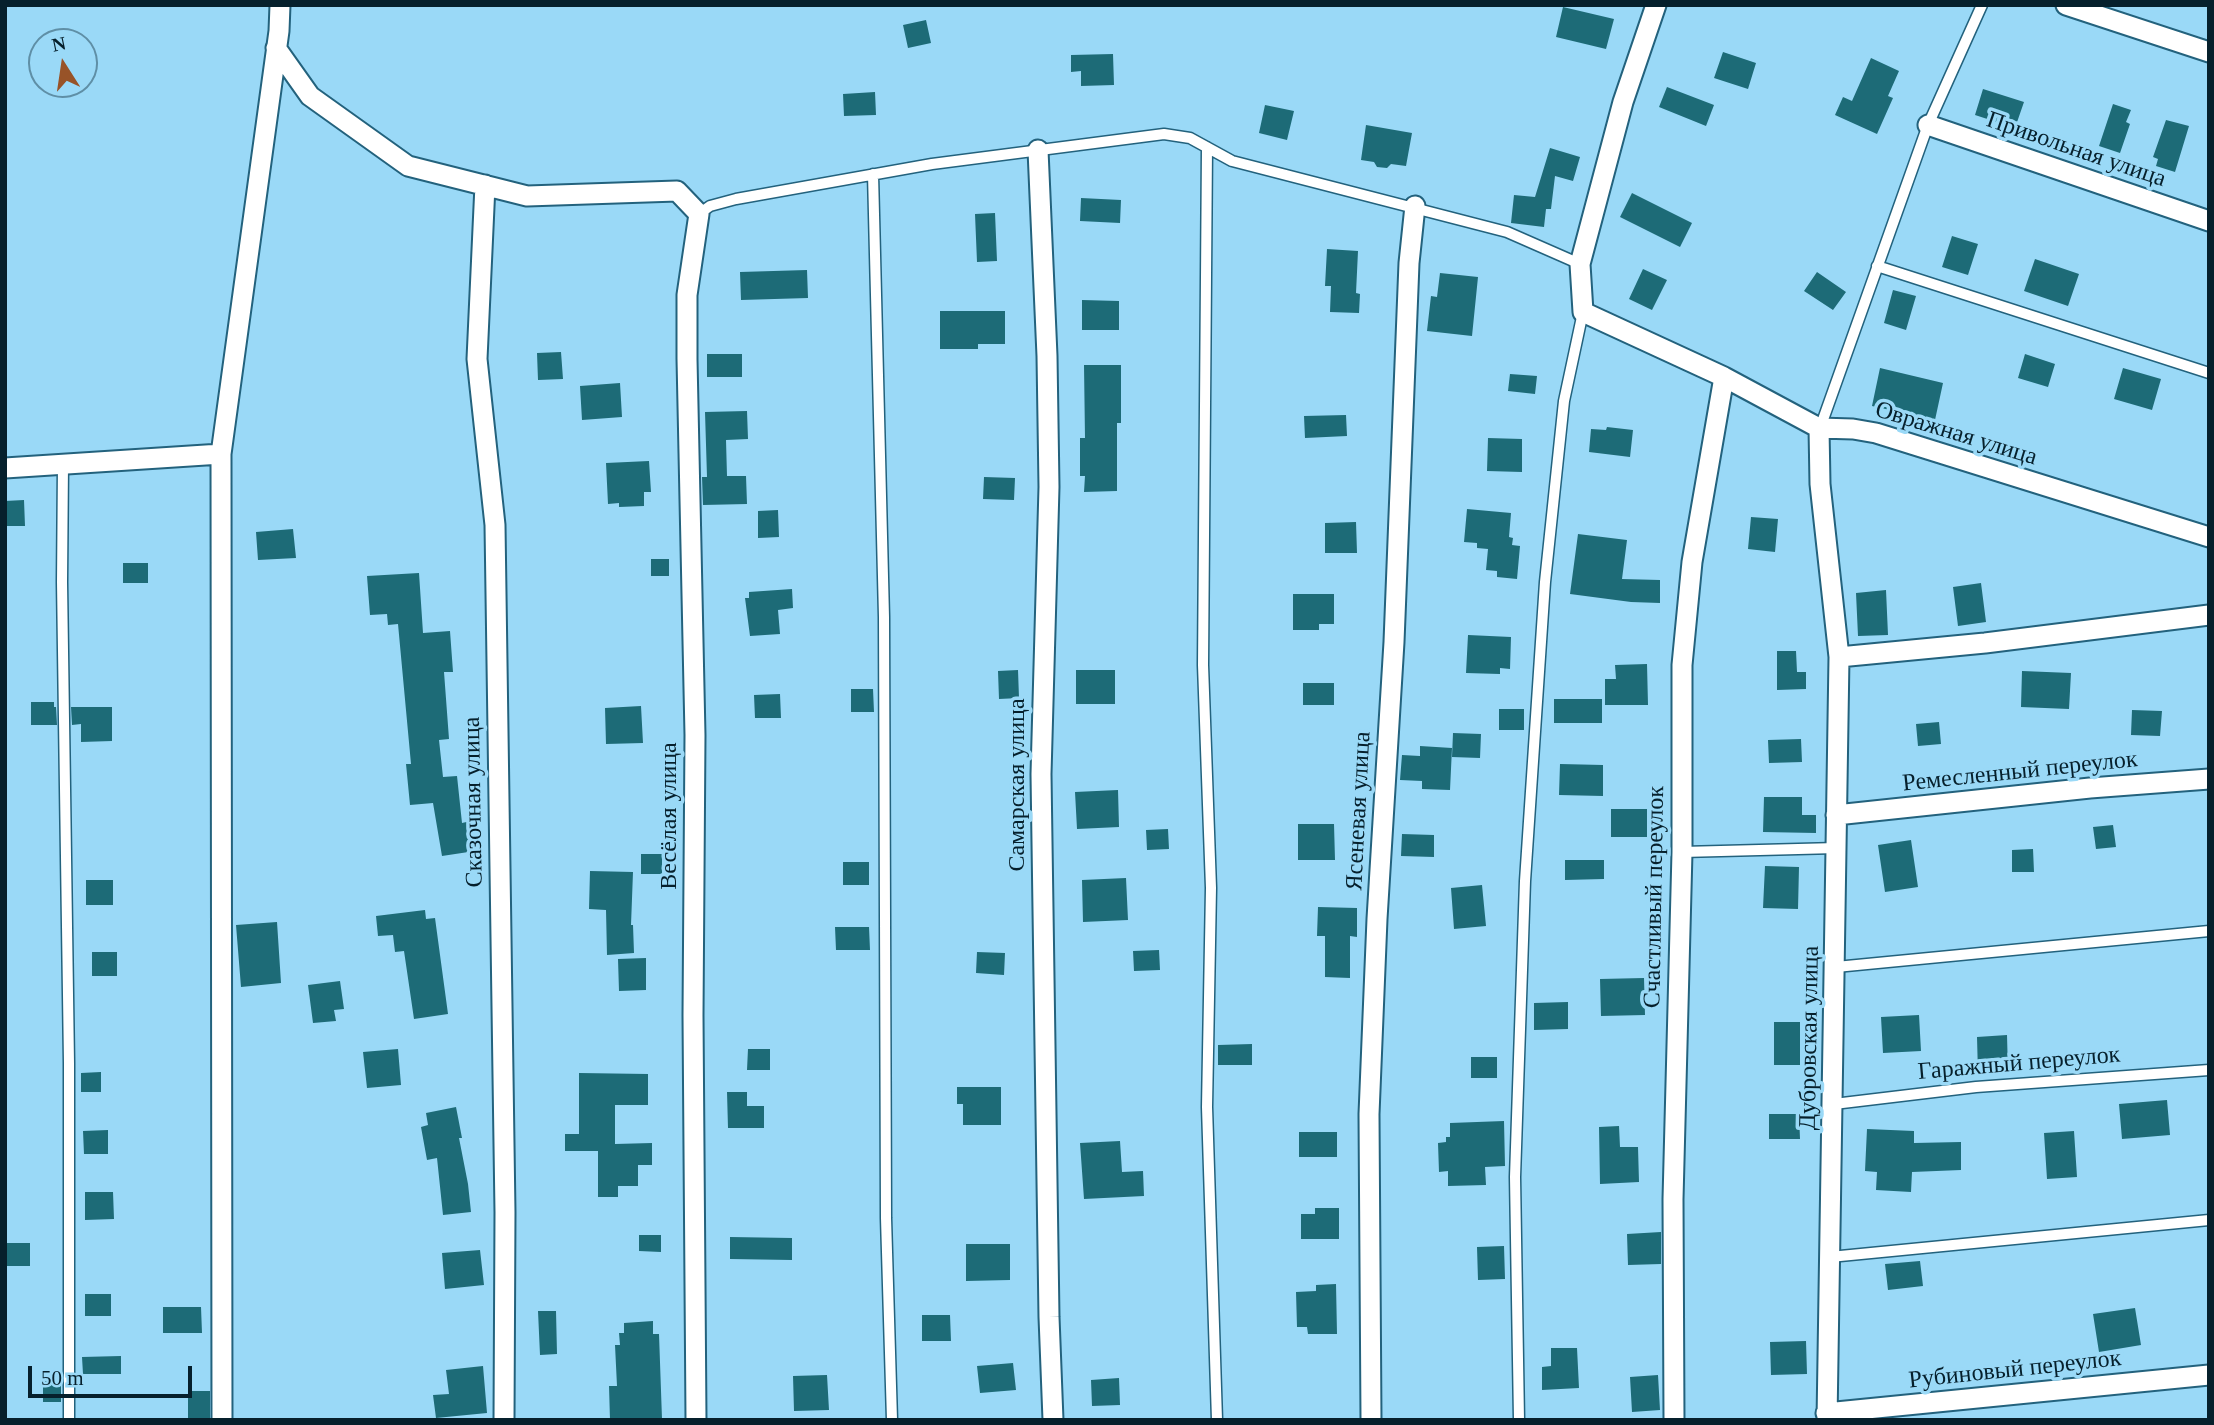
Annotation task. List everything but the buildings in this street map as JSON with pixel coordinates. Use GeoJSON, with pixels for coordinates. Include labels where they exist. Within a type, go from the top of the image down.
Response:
{"type":"FeatureCollection","features":[{"type":"Feature","properties":{"kind":"street"},"geometry":{"type":"LineString","coordinates":[[222,1420],[221,454],[280,5]]}},
{"type":"Feature","properties":{"kind":"street"},"geometry":{"type":"LineString","coordinates":[[1583,312],[1580,264],[1623,102],[1656,5]]}},
{"type":"Feature","properties":{"kind":"street"},"geometry":{"type":"LineString","coordinates":[[2066,5],[2209,52]]}},
{"type":"Feature","properties":{"kind":"street"},"geometry":{"type":"LineString","coordinates":[[276,48],[310,96],[408,166],[527,196],[677,191],[699,214]]}},
{"type":"Feature","properties":{"kind":"street","name":"Привольная улица"},"geometry":{"type":"LineString","coordinates":[[1928,125],[2209,221]]}},
{"type":"Feature","properties":{"kind":"street","name":"Самарская улица"},"geometry":{"type":"LineString","coordinates":[[1038,150],[1049,487],[1041,774],[1048,1290],[1053,1420]]}},
{"type":"Feature","properties":{"kind":"street","name":"Сказочная улица"},"geometry":{"type":"LineString","coordinates":[[485,185],[478,359],[495,524],[505,1212],[504,1420]]}},
{"type":"Feature","properties":{"kind":"street","name":"Ясеневая улица"},"geometry":{"type":"LineString","coordinates":[[1371,1420],[1370,1114],[1377,919],[1394,642],[1409,263],[1415,206]]}},
{"type":"Feature","properties":{"kind":"street","name":"Весёлая улица"},"geometry":{"type":"LineString","coordinates":[[696,1420],[695,735],[688,492],[687,295],[699,214]]}},
{"type":"Feature","properties":{"kind":"street","name":"Овражная улица"},"geometry":{"type":"LineString","coordinates":[[1583,312],[1724,377],[1819,428],[1876,433],[2209,537]]}},
{"type":"Feature","properties":{"kind":"street","name":"Счастливый переулок"},"geometry":{"type":"LineString","coordinates":[[1674,1420],[1673,1199],[1682,852],[1682,665],[1692,562],[1724,377]]}},
{"type":"Feature","properties":{"kind":"street","name":"Дубровская улица"},"geometry":{"type":"LineString","coordinates":[[1819,428],[1820,484],[1839,657],[1827,1416]]}},
{"type":"Feature","properties":{"kind":"street"},"geometry":{"type":"LineString","coordinates":[[5,468],[221,454]]}},
{"type":"Feature","properties":{"kind":"street"},"geometry":{"type":"LineString","coordinates":[[1839,657],[1985,643],[2209,615]]}},
{"type":"Feature","properties":{"kind":"street","name":"Ремесленный переулок"},"geometry":{"type":"LineString","coordinates":[[1836,815],[2090,788],[2209,779]]}},
{"type":"Feature","properties":{"kind":"street","name":"Рубиновый переулок"},"geometry":{"type":"LineString","coordinates":[[1827,1416],[2209,1375]]}},
{"type":"Feature","properties":{"kind":"lane"},"geometry":{"type":"LineString","coordinates":[[1819,428],[1928,125],[1982,5]]}},
{"type":"Feature","properties":{"kind":"lane"},"geometry":{"type":"LineString","coordinates":[[699,214],[710,206],[736,199],[873,174],[1164,134],[1191,138],[1232,161],[1415,206],[1507,232],[1580,264]]}},
{"type":"Feature","properties":{"kind":"lane"},"geometry":{"type":"LineString","coordinates":[[1207,147],[1203,664],[1211,888],[1207,1107],[1217,1420]]}},
{"type":"Feature","properties":{"kind":"lane"},"geometry":{"type":"LineString","coordinates":[[873,174],[884,617],[886,1217],[892,1420]]}},
{"type":"Feature","properties":{"kind":"lane"},"geometry":{"type":"LineString","coordinates":[[1877,266],[2209,373]]}},
{"type":"Feature","properties":{"kind":"lane"},"geometry":{"type":"LineString","coordinates":[[1519,1420],[1515,1177],[1525,881],[1545,582],[1564,401],[1583,312]]}},
{"type":"Feature","properties":{"kind":"lane"},"geometry":{"type":"LineString","coordinates":[[63,464],[62,582],[69,1063],[69,1420]]}},
{"type":"Feature","properties":{"kind":"lane"},"geometry":{"type":"LineString","coordinates":[[1682,852],[1837,848]]}},
{"type":"Feature","properties":{"kind":"lane"},"geometry":{"type":"LineString","coordinates":[[1836,967],[2209,931]]}},
{"type":"Feature","properties":{"kind":"lane","name":"Гаражный переулок"},"geometry":{"type":"LineString","coordinates":[[1834,1104],[1976,1087],[2209,1070]]}},
{"type":"Feature","properties":{"kind":"lane"},"geometry":{"type":"LineString","coordinates":[[1830,1256],[2209,1220]]}}]}
